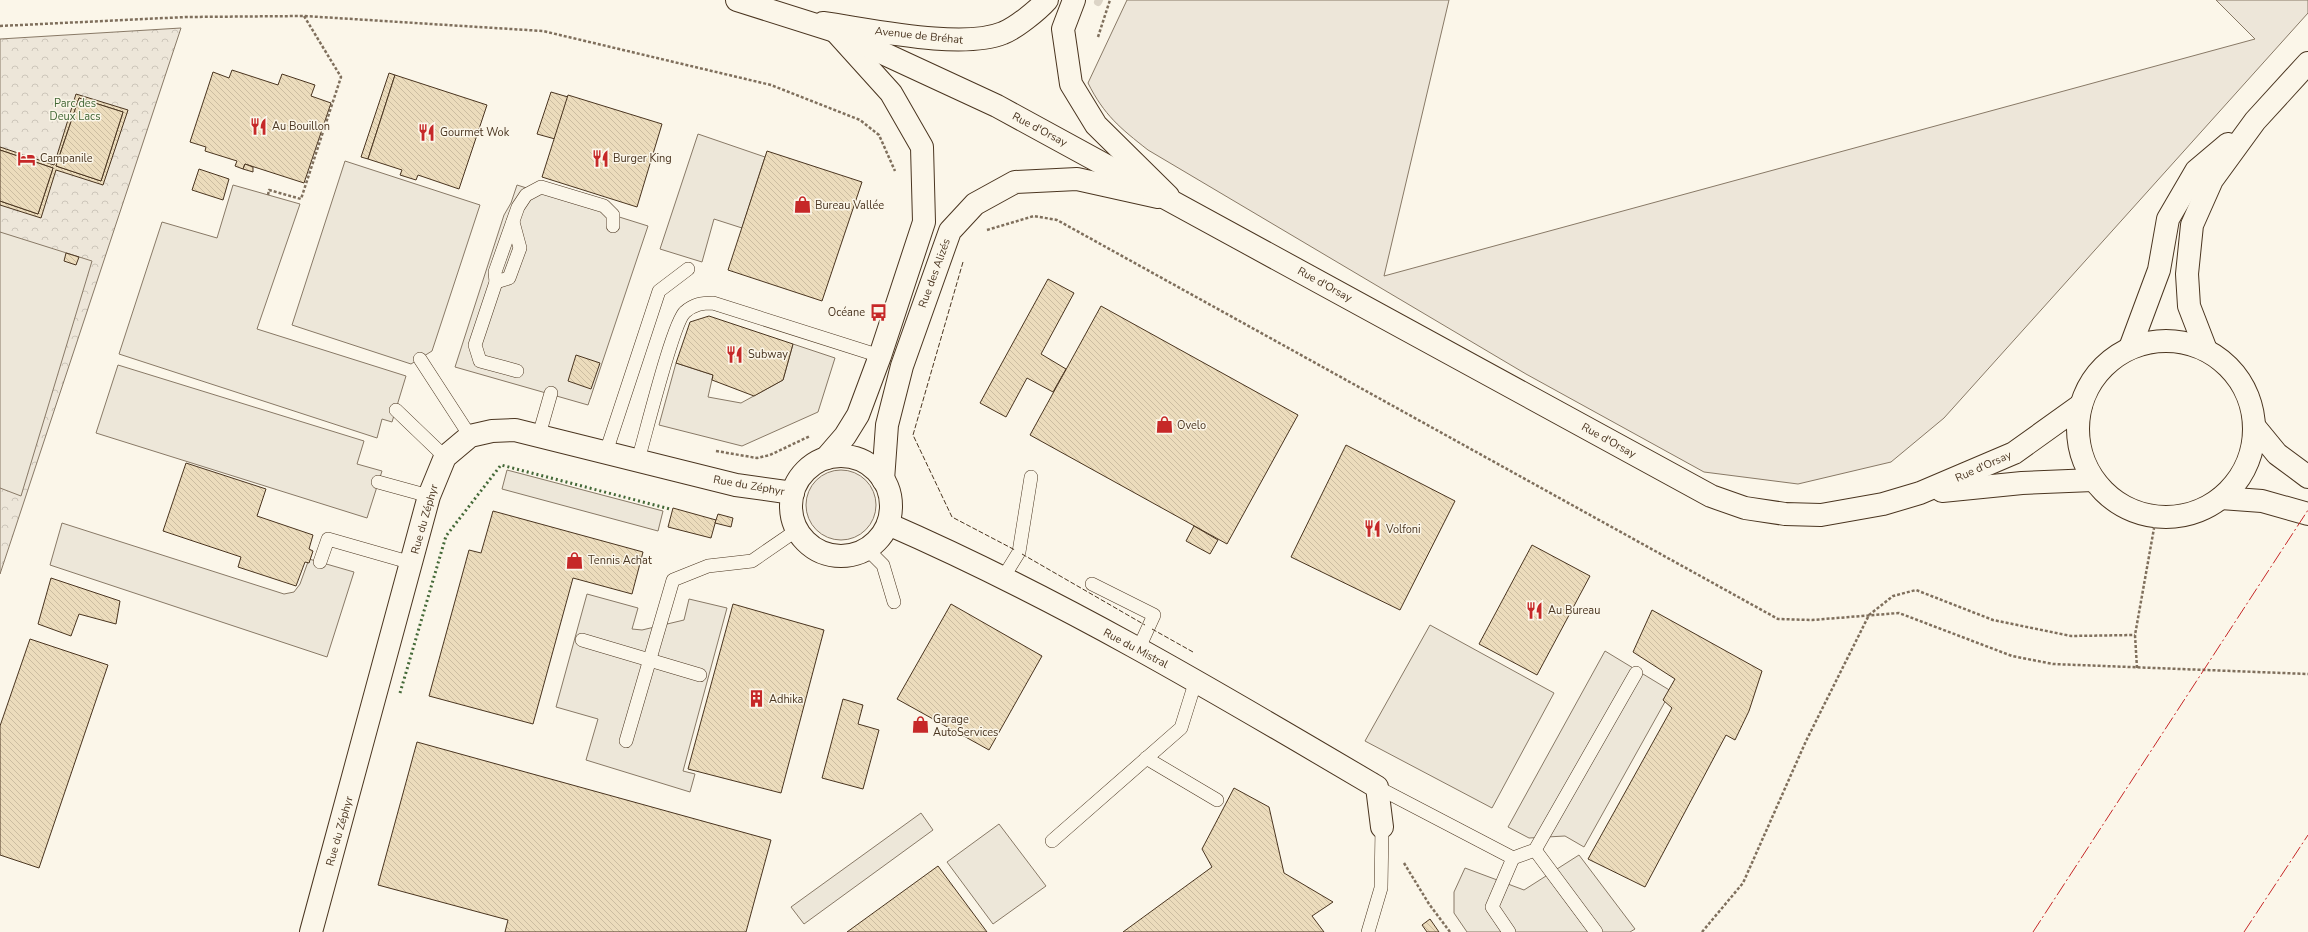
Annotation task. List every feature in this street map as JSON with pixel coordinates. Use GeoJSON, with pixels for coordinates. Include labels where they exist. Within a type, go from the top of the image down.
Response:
{"type":"FeatureCollection","features":[{"type":"Feature","properties":{"kind":"street","name":"Rue d'Orsay"},"geometry":{"type":"LineString","coordinates":[[737,0],[835,31],[997,106],[1711,496],[1745,508],[1785,514],[1821,515],[1860,509],[1920,493],[2014,453],[2081,405]]}},
{"type":"Feature","properties":{"kind":"street","name":"Avenue de Bréhat"},"geometry":{"type":"LineString","coordinates":[[803,21],[933,38],[969,40],[1003,33],[1041,7],[1047,0]]}},
{"type":"Feature","properties":{"kind":"street"},"geometry":{"type":"LineString","coordinates":[[1074,0],[1063,29],[1071,84],[1096,125],[1171,200]]}},
{"type":"Feature","properties":{"kind":"street"},"geometry":{"type":"LineString","coordinates":[[826,458],[843,456],[858,459],[873,468],[883,480],[890,494],[891,510],[888,524],[879,538],[867,549],[852,555],[836,556],[820,552],[812,546],[797,530],[792,512],[793,493],[804,474],[811,466],[826,458],[845,436],[858,415],[880,356],[924,222],[922,147],[891,93],[835,31]]}},
{"type":"Feature","properties":{"kind":"street"},"geometry":{"type":"LineString","coordinates":[[2206,350],[2188,306],[2187,274],[2192,225],[2212,180],[2255,121],[2308,63]]}},
{"type":"Feature","properties":{"kind":"street"},"geometry":{"type":"LineString","coordinates":[[2130,348],[2159,270],[2168,219],[2196,171],[2255,121]]}},
{"type":"Feature","properties":{"kind":"street","name":"Rue des Alizés"},"geometry":{"type":"LineString","coordinates":[[883,480],[886,424],[902,366],[950,231],[975,204],[1015,182],[1077,179],[1171,200]]}},
{"type":"Feature","properties":{"kind":"street"},"geometry":{"type":"LineString","coordinates":[[2155,341],[2181,342],[2206,350],[2225,363],[2241,381],[2250,403],[2254,426],[2251,453],[2239,478],[2221,498],[2201,510],[2178,516],[2156,517],[2132,510],[2110,498],[2093,480],[2082,456],[2077,431],[2081,405],[2091,381],[2105,363],[2130,348],[2155,341]]}},
{"type":"Feature","properties":{"kind":"street"},"geometry":{"type":"LineString","coordinates":[[2254,426],[2277,454],[2308,477]]}},
{"type":"Feature","properties":{"kind":"street","name":"Rue du Zéphyr"},"geometry":{"type":"LineString","coordinates":[[311,932],[429,496],[445,457],[470,436],[492,431],[515,430],[736,485],[793,493]]}},
{"type":"Feature","properties":{"kind":"street","name":"Rue d'Orsay"},"geometry":{"type":"LineString","coordinates":[[1920,493],[2022,483],[2093,480]]}},
{"type":"Feature","properties":{"kind":"street"},"geometry":{"type":"LineString","coordinates":[[2221,498],[2262,501],[2308,514]]}},
{"type":"Feature","properties":{"kind":"street","name":"Rue du Mistral"},"geometry":{"type":"LineString","coordinates":[[888,524],[1003,578],[1196,680],[1376,787]]}},
{"type":"Feature","properties":{"kind":"street"},"geometry":{"type":"LineString","coordinates":[[1376,787],[1382,828]]}},
{"type":"Feature","properties":{"kind":"lane"},"geometry":{"type":"LineString","coordinates":[[517,371],[480,361],[475,345],[496,282],[495,272],[512,222],[526,195],[542,187],[604,206],[613,215],[614,226]]}},
{"type":"Feature","properties":{"kind":"lane"},"geometry":{"type":"LineString","coordinates":[[606,452],[659,291],[688,269]]}},
{"type":"Feature","properties":{"kind":"lane"},"geometry":{"type":"LineString","coordinates":[[638,460],[673,337],[683,312],[696,304],[713,303],[880,356]]}},
{"type":"Feature","properties":{"kind":"lane"},"geometry":{"type":"LineString","coordinates":[[420,359],[470,436]]}},
{"type":"Feature","properties":{"kind":"lane"},"geometry":{"type":"LineString","coordinates":[[539,435],[552,394]]}},
{"type":"Feature","properties":{"kind":"lane"},"geometry":{"type":"LineString","coordinates":[[396,410],[445,457]]}},
{"type":"Feature","properties":{"kind":"lane"},"geometry":{"type":"LineString","coordinates":[[1003,578],[1019,552],[1030,477]]}},
{"type":"Feature","properties":{"kind":"lane"},"geometry":{"type":"LineString","coordinates":[[378,482],[429,496]]}},
{"type":"Feature","properties":{"kind":"lane"},"geometry":{"type":"LineString","coordinates":[[626,741],[673,580],[708,566],[752,561],[797,530]]}},
{"type":"Feature","properties":{"kind":"lane"},"geometry":{"type":"LineString","coordinates":[[320,562],[328,539],[412,563]]}},
{"type":"Feature","properties":{"kind":"lane"},"geometry":{"type":"LineString","coordinates":[[867,549],[883,565],[894,602]]}},
{"type":"Feature","properties":{"kind":"lane"},"geometry":{"type":"LineString","coordinates":[[1092,584],[1154,615],[1138,650]]}},
{"type":"Feature","properties":{"kind":"lane"},"geometry":{"type":"LineString","coordinates":[[582,640],[700,675]]}},
{"type":"Feature","properties":{"kind":"lane"},"geometry":{"type":"LineString","coordinates":[[1510,932],[1492,907],[1513,858],[1535,850],[1636,673]]}},
{"type":"Feature","properties":{"kind":"lane"},"geometry":{"type":"LineString","coordinates":[[1052,841],[1181,728],[1196,680]]}},
{"type":"Feature","properties":{"kind":"lane"},"geometry":{"type":"LineString","coordinates":[[1146,758],[1217,800]]}},
{"type":"Feature","properties":{"kind":"lane","name":"Rue du Mistral"},"geometry":{"type":"LineString","coordinates":[[1376,787],[1513,858]]}},
{"type":"Feature","properties":{"kind":"lane"},"geometry":{"type":"LineString","coordinates":[[1368,932],[1381,888],[1382,828]]}},
{"type":"Feature","properties":{"kind":"lane"},"geometry":{"type":"LineString","coordinates":[[1535,850],[1596,932]]}},
{"type":"Feature","properties":{"kind":"path"},"geometry":{"type":"LineString","coordinates":[[1098,37],[1110,0]]}},
{"type":"Feature","properties":{"kind":"path"},"geometry":{"type":"LineString","coordinates":[[0,26],[186,17],[304,16],[543,31],[771,85],[860,120],[879,135],[894,166],[895,173]]}},
{"type":"Feature","properties":{"kind":"path"},"geometry":{"type":"LineString","coordinates":[[268,195],[269,190],[302,199],[341,77],[304,16]]}},
{"type":"Feature","properties":{"kind":"path"},"geometry":{"type":"LineString","coordinates":[[984,232],[1034,216],[1057,220],[1778,619],[1812,620],[1899,613],[2012,656],[2053,664],[2308,674]]}},
{"type":"Feature","properties":{"kind":"path"},"geometry":{"type":"LineString","coordinates":[[709,450],[757,458],[770,455],[815,432]]}},
{"type":"Feature","properties":{"kind":"path"},"geometry":{"type":"LineString","coordinates":[[2137,668],[2135,635],[2156,517]]}},
{"type":"Feature","properties":{"kind":"path"},"geometry":{"type":"LineString","coordinates":[[1702,932],[1743,883],[1806,741],[1869,615],[1893,596],[1916,590],[1993,620],[2071,636],[2135,635]]}},
{"type":"Feature","properties":{"kind":"path"},"geometry":{"type":"LineString","coordinates":[[1382,828],[1429,904],[1450,932]]}},
{"type":"Feature","properties":{"kind":"green space"},"geometry":{"type":"Polygon","coordinates":[[[1127,0],[1449,0],[1384,276],[2255,39],[2216,0],[2308,0],[2308,13],[1944,418],[1891,462],[1798,484],[1704,472],[1526,374],[1148,150],[1129,135],[1114,120],[1100,104],[1088,83],[1127,0]]]}},
{"type":"Feature","properties":{"kind":"green space","name":"Parc des Deux Lacs"},"geometry":{"type":"Polygon","coordinates":[[[181,28],[0,574],[0,39],[181,28]]]}},
{"type":"Feature","properties":{"kind":"green space"},"geometry":{"type":"Polygon","coordinates":[[[841,470],[860,476],[870,486],[876,505],[870,524],[860,534],[841,540],[822,534],[812,524],[806,505],[812,486],[822,476],[841,470]]]}},
{"type":"Feature","properties":{"kind":"shaded area"},"geometry":{"type":"Polygon","coordinates":[[[698,134],[765,157],[742,228],[714,219],[702,262],[660,249],[698,134]]]}},
{"type":"Feature","properties":{"kind":"shaded area"},"geometry":{"type":"Polygon","coordinates":[[[345,161],[480,205],[432,351],[411,364],[292,325],[345,161]]]}},
{"type":"Feature","properties":{"kind":"shaded area"},"geometry":{"type":"Polygon","coordinates":[[[233,185],[300,204],[257,329],[406,376],[392,422],[382,419],[377,438],[119,354],[162,222],[217,238],[233,185]]]}},
{"type":"Feature","properties":{"kind":"shaded area"},"geometry":{"type":"Polygon","coordinates":[[[517,185],[648,226],[588,405],[455,367],[504,215],[511,203],[517,185]]]}},
{"type":"Feature","properties":{"kind":"shaded area"},"geometry":{"type":"Polygon","coordinates":[[[0,232],[92,261],[21,496],[0,488],[0,232]]]}},
{"type":"Feature","properties":{"kind":"shaded area"},"geometry":{"type":"Polygon","coordinates":[[[793,344],[835,358],[818,412],[742,446],[659,425],[676,363],[713,375],[708,397],[741,403],[783,380],[793,344]]]}},
{"type":"Feature","properties":{"kind":"shaded area"},"geometry":{"type":"Polygon","coordinates":[[[118,365],[364,441],[357,464],[382,471],[367,518],[96,433],[118,365]]]}},
{"type":"Feature","properties":{"kind":"shaded area"},"geometry":{"type":"Polygon","coordinates":[[[507,470],[663,511],[658,531],[502,489],[507,470]]]}},
{"type":"Feature","properties":{"kind":"shaded area"},"geometry":{"type":"Polygon","coordinates":[[[62,523],[284,594],[294,592],[300,584],[309,559],[354,572],[327,657],[50,565],[62,523]]]}},
{"type":"Feature","properties":{"kind":"shaded area"},"geometry":{"type":"Polygon","coordinates":[[[587,594],[638,608],[632,629],[642,630],[684,620],[689,599],[727,608],[683,771],[695,774],[690,792],[586,760],[598,719],[556,707],[587,594]]]}},
{"type":"Feature","properties":{"kind":"shaded area"},"geometry":{"type":"Polygon","coordinates":[[[1430,625],[1554,693],[1492,808],[1365,741],[1430,625]]]}},
{"type":"Feature","properties":{"kind":"shaded area"},"geometry":{"type":"Polygon","coordinates":[[[1605,651],[1671,691],[1584,847],[1565,836],[1529,838],[1508,827],[1605,651]]]}},
{"type":"Feature","properties":{"kind":"shaded area"},"geometry":{"type":"Polygon","coordinates":[[[921,813],[933,830],[804,924],[791,907],[921,813]]]}},
{"type":"Feature","properties":{"kind":"shaded area"},"geometry":{"type":"Polygon","coordinates":[[[999,824],[1046,886],[993,924],[947,862],[999,824]]]}},
{"type":"Feature","properties":{"kind":"shaded area"},"geometry":{"type":"Polygon","coordinates":[[[1579,855],[1635,929],[1630,932],[1467,932],[1454,913],[1454,892],[1465,868],[1524,890],[1579,855]]]}},
{"type":"Feature","properties":{"kind":"building","name":"Au Bouillon"},"geometry":{"type":"Polygon","coordinates":[[[232,70],[278,85],[282,74],[315,85],[311,96],[331,103],[304,183],[245,164],[243,169],[235,166],[237,161],[205,151],[206,147],[190,142],[213,72],[229,78],[232,70]]]}},
{"type":"Feature","properties":{"kind":"building"},"geometry":{"type":"Polygon","coordinates":[[[389,73],[395,75],[368,159],[361,157],[389,73]]]}},
{"type":"Feature","properties":{"kind":"building","name":"Gourmet Wok"},"geometry":{"type":"Polygon","coordinates":[[[395,75],[487,105],[459,189],[418,175],[416,180],[400,175],[402,170],[368,159],[395,75]]]}},
{"type":"Feature","properties":{"kind":"building"},"geometry":{"type":"Polygon","coordinates":[[[551,92],[568,97],[555,139],[537,134],[551,92]]]}},
{"type":"Feature","properties":{"kind":"building","name":"Campanile"},"geometry":{"type":"Polygon","coordinates":[[[76,94],[128,110],[103,185],[56,170],[41,218],[0,205],[0,201],[38,214],[53,168],[0,150],[0,147],[54,165],[76,94]],[[79,98],[56,166],[101,181],[123,112],[79,98]]]}},
{"type":"Feature","properties":{"kind":"building","name":"Burger King"},"geometry":{"type":"Polygon","coordinates":[[[568,95],[662,124],[637,207],[542,177],[568,95]]]}},
{"type":"Feature","properties":{"kind":"building"},"geometry":{"type":"Polygon","coordinates":[[[79,98],[123,112],[101,181],[56,166],[79,98]]]}},
{"type":"Feature","properties":{"kind":"building"},"geometry":{"type":"Polygon","coordinates":[[[0,150],[53,168],[38,214],[0,201],[0,150]]]}},
{"type":"Feature","properties":{"kind":"building","name":"Bureau Vallée"},"geometry":{"type":"Polygon","coordinates":[[[767,151],[862,182],[822,301],[728,270],[767,151]]]}},
{"type":"Feature","properties":{"kind":"building"},"geometry":{"type":"Polygon","coordinates":[[[245,164],[253,167],[253,172],[243,169],[245,164]]]}},
{"type":"Feature","properties":{"kind":"building"},"geometry":{"type":"Polygon","coordinates":[[[199,169],[229,179],[223,200],[192,190],[199,169]]]}},
{"type":"Feature","properties":{"kind":"building"},"geometry":{"type":"Polygon","coordinates":[[[66,253],[79,257],[76,265],[64,261],[66,253]]]}},
{"type":"Feature","properties":{"kind":"building"},"geometry":{"type":"Polygon","coordinates":[[[1048,279],[1074,293],[1041,354],[1066,369],[1053,392],[1027,378],[1006,417],[980,403],[1048,279]]]}},
{"type":"Feature","properties":{"kind":"building","name":"Ovelo"},"geometry":{"type":"Polygon","coordinates":[[[1101,306],[1298,415],[1227,544],[1030,435],[1101,306]]]}},
{"type":"Feature","properties":{"kind":"building","name":"Subway"},"geometry":{"type":"Polygon","coordinates":[[[709,316],[793,344],[783,380],[754,396],[712,380],[713,375],[676,363],[690,322],[709,316]]]}},
{"type":"Feature","properties":{"kind":"building"},"geometry":{"type":"Polygon","coordinates":[[[576,355],[600,363],[591,389],[568,381],[576,355]]]}},
{"type":"Feature","properties":{"kind":"building","name":"Volfoni"},"geometry":{"type":"Polygon","coordinates":[[[1346,445],[1455,501],[1400,610],[1291,557],[1346,445]]]}},
{"type":"Feature","properties":{"kind":"building"},"geometry":{"type":"Polygon","coordinates":[[[186,463],[266,489],[257,516],[313,535],[309,549],[313,551],[309,563],[305,562],[296,586],[238,567],[241,557],[163,531],[186,463]]]}},
{"type":"Feature","properties":{"kind":"building"},"geometry":{"type":"Polygon","coordinates":[[[673,508],[716,520],[711,538],[668,527],[673,508]]]}},
{"type":"Feature","properties":{"kind":"building"},"geometry":{"type":"Polygon","coordinates":[[[493,511],[643,552],[632,594],[573,578],[533,724],[429,696],[469,550],[481,553],[493,511]]]}},
{"type":"Feature","properties":{"kind":"building"},"geometry":{"type":"Polygon","coordinates":[[[718,514],[733,518],[731,527],[715,523],[718,514]]]}},
{"type":"Feature","properties":{"kind":"building"},"geometry":{"type":"Polygon","coordinates":[[[1194,526],[1218,540],[1210,554],[1186,541],[1194,526]]]}},
{"type":"Feature","properties":{"kind":"building","name":"Au Bureau"},"geometry":{"type":"Polygon","coordinates":[[[1532,545],[1590,576],[1537,675],[1479,644],[1532,545]]]}},
{"type":"Feature","properties":{"kind":"building"},"geometry":{"type":"Polygon","coordinates":[[[51,578],[120,601],[116,624],[79,614],[71,636],[38,624],[51,578]]]}},
{"type":"Feature","properties":{"kind":"building","name":"Adhika"},"geometry":{"type":"Polygon","coordinates":[[[733,604],[824,630],[781,793],[688,769],[733,604]]]}},
{"type":"Feature","properties":{"kind":"building"},"geometry":{"type":"Polygon","coordinates":[[[951,604],[1042,656],[989,750],[897,699],[951,604]]]}},
{"type":"Feature","properties":{"kind":"building"},"geometry":{"type":"Polygon","coordinates":[[[1652,610],[1762,671],[1749,711],[1735,740],[1726,735],[1645,887],[1588,859],[1672,708],[1663,700],[1675,679],[1633,652],[1652,610]]]}},
{"type":"Feature","properties":{"kind":"building"},"geometry":{"type":"Polygon","coordinates":[[[30,639],[108,665],[39,868],[0,855],[0,726],[30,639]]]}},
{"type":"Feature","properties":{"kind":"building"},"geometry":{"type":"Polygon","coordinates":[[[843,699],[863,705],[858,724],[879,730],[863,789],[822,778],[843,699]]]}},
{"type":"Feature","properties":{"kind":"building"},"geometry":{"type":"Polygon","coordinates":[[[417,742],[771,840],[746,932],[505,932],[508,920],[378,885],[417,742]]]}},
{"type":"Feature","properties":{"kind":"building"},"geometry":{"type":"Polygon","coordinates":[[[1234,788],[1269,807],[1284,873],[1333,902],[1312,916],[1324,932],[1123,932],[1212,867],[1202,849],[1234,788]]]}},
{"type":"Feature","properties":{"kind":"building"},"geometry":{"type":"Polygon","coordinates":[[[938,866],[987,932],[847,932],[938,866]]]}},
{"type":"Feature","properties":{"kind":"building"},"geometry":{"type":"Polygon","coordinates":[[[1430,919],[1439,932],[1427,932],[1422,925],[1430,919]]]}},
{"type":"Feature","properties":{"kind":"hedge"},"geometry":{"type":"LineString","coordinates":[[400,693],[446,536],[501,465],[670,509]]}},
{"type":"Feature","properties":{"kind":"fence"},"geometry":{"type":"LineString","coordinates":[[963,262],[913,435],[952,517],[1015,550]]}},
{"type":"Feature","properties":{"kind":"fence"},"geometry":{"type":"LineString","coordinates":[[1022,554],[1145,625]]}},
{"type":"Feature","properties":{"kind":"fence"},"geometry":{"type":"LineString","coordinates":[[1152,629],[1193,652]]}},
{"type":"Feature","properties":{"kind":"power"},"geometry":{"type":"LineString","coordinates":[[2033,932],[2308,510]]}},
{"type":"Feature","properties":{"kind":"power"},"geometry":{"type":"LineString","coordinates":[[2244,932],[2308,835]]}},
{"type":"Feature","properties":{"kind":"place","name":"Au Bouillon"},"geometry":{"type":"Point","coordinates":[259,126]}},
{"type":"Feature","properties":{"kind":"place","name":"Gourmet Wok"},"geometry":{"type":"Point","coordinates":[427,132]}},
{"type":"Feature","properties":{"kind":"place","name":"Campanile"},"geometry":{"type":"Point","coordinates":[27,158]}},
{"type":"Feature","properties":{"kind":"place","name":"Burger King"},"geometry":{"type":"Point","coordinates":[600,158]}},
{"type":"Feature","properties":{"kind":"place","name":"Bureau Vallée"},"geometry":{"type":"Point","coordinates":[802,205]}},
{"type":"Feature","properties":{"kind":"place","name":"Océane"},"geometry":{"type":"Point","coordinates":[878,312]}},
{"type":"Feature","properties":{"kind":"place","name":"Subway"},"geometry":{"type":"Point","coordinates":[735,354]}},
{"type":"Feature","properties":{"kind":"place","name":"Ovelo"},"geometry":{"type":"Point","coordinates":[1164,425]}},
{"type":"Feature","properties":{"kind":"place","name":"Volfoni"},"geometry":{"type":"Point","coordinates":[1373,529]}},
{"type":"Feature","properties":{"kind":"place","name":"Tennis Achat"},"geometry":{"type":"Point","coordinates":[575,560]}},
{"type":"Feature","properties":{"kind":"place","name":"Au Bureau"},"geometry":{"type":"Point","coordinates":[1535,610]}},
{"type":"Feature","properties":{"kind":"place","name":"Adhika"},"geometry":{"type":"Point","coordinates":[756,699]}},
{"type":"Feature","properties":{"kind":"place","name":"Garage AutoServices"},"geometry":{"type":"Point","coordinates":[920,725]}}]}
